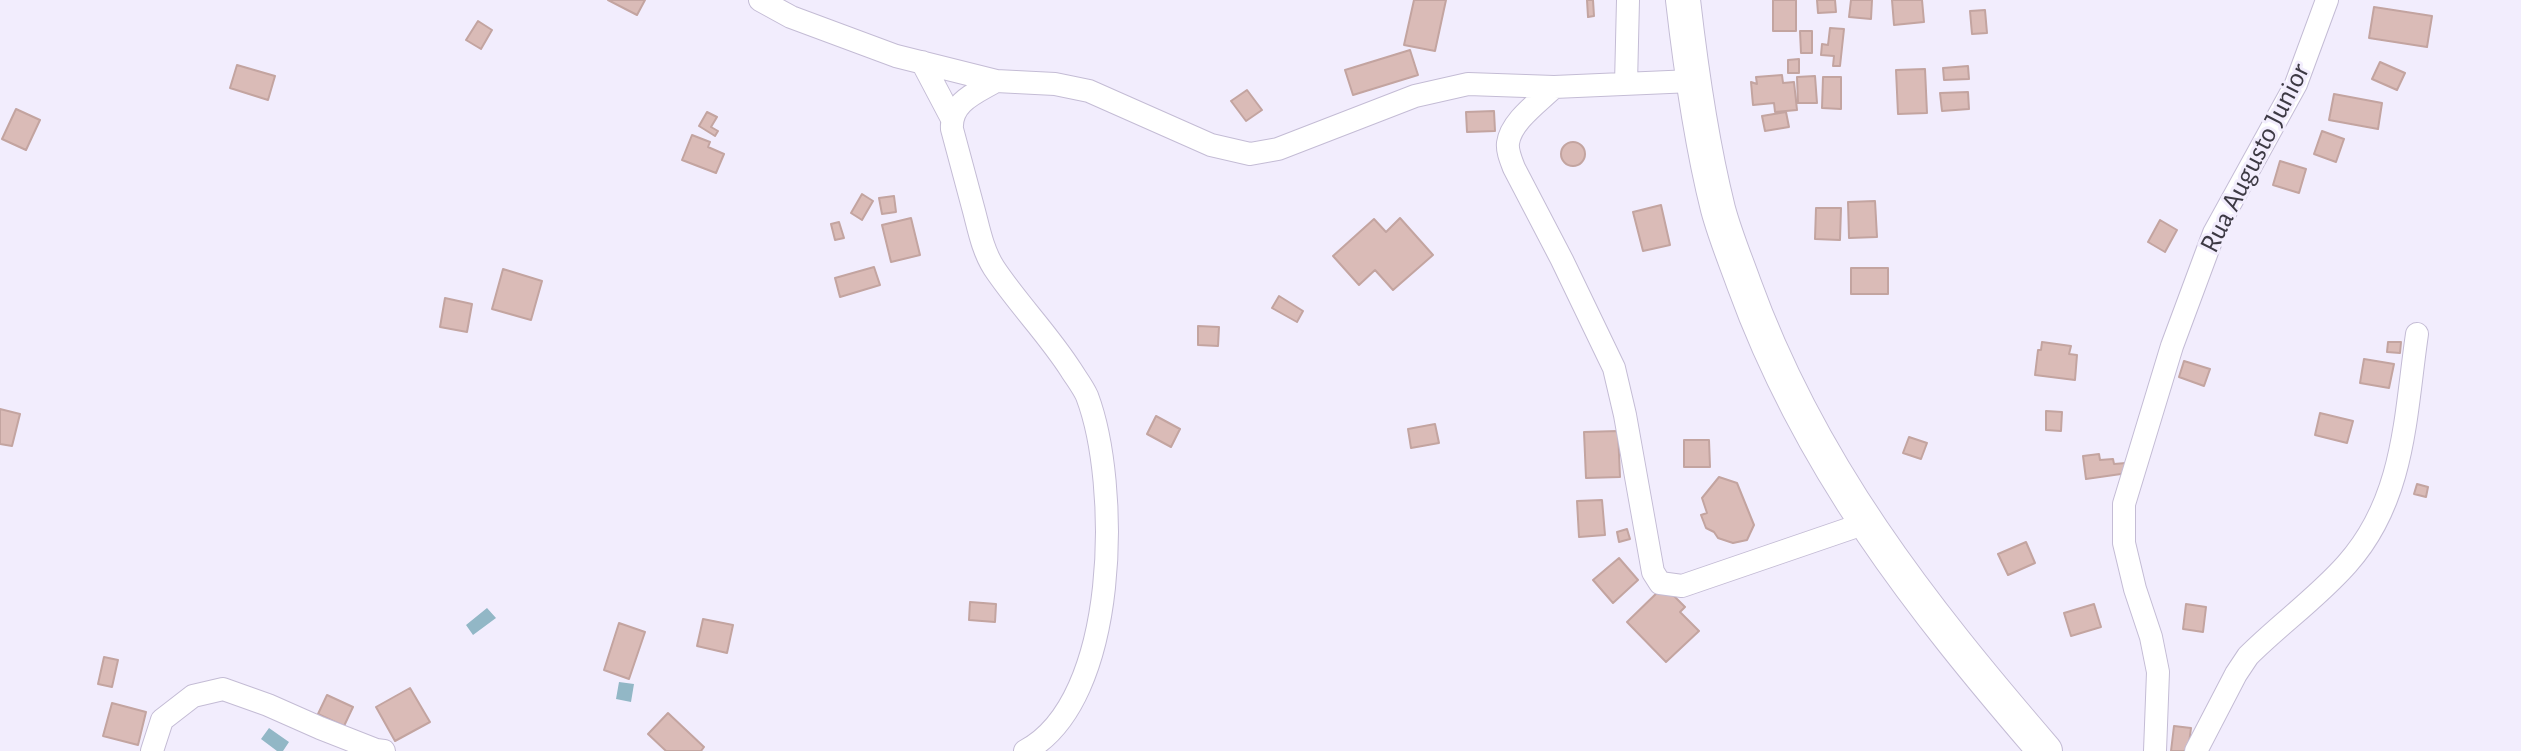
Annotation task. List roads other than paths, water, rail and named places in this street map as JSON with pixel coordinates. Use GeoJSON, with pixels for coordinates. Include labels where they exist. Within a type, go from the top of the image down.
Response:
{"type":"FeatureCollection","features":[{"type":"Feature","properties":{"kind":"main road"},"geometry":{"type":"LineString","coordinates":[[1683,0],[1692,81],[1719,210],[1755,313],[1787,388],[1819,449],[1906,581],[1987,684],[2045,751]]}},
{"type":"Feature","properties":{"kind":"street"},"geometry":{"type":"LineString","coordinates":[[760,0],[791,17],[896,56],[996,81],[1055,84],[1089,91],[1211,145],[1250,154],[1278,149],[1415,96],[1468,84],[1554,87],[1692,81]]}},
{"type":"Feature","properties":{"kind":"street"},"geometry":{"type":"LineString","coordinates":[[1626,84],[1628,0]]}},
{"type":"Feature","properties":{"kind":"street","name":"Rua Augusto Junior"},"geometry":{"type":"LineString","coordinates":[[2155,751],[2158,672],[2124,543],[2124,504],[2152,407],[2214,233],[2296,84],[2327,0]]}},
{"type":"Feature","properties":{"kind":"street"},"geometry":{"type":"LineString","coordinates":[[922,62],[951,117],[982,241],[992,265],[1058,350],[1086,393],[1104,462],[1109,515],[1104,588],[1095,640],[1077,692],[1055,728],[1037,745],[1025,751]]}},
{"type":"Feature","properties":{"kind":"street"},"geometry":{"type":"LineString","coordinates":[[951,117],[965,100],[996,81]]}},
{"type":"Feature","properties":{"kind":"street"},"geometry":{"type":"LineString","coordinates":[[1554,87],[1515,126],[1508,140],[1509,153],[1614,368],[1653,572],[1660,583],[1682,586],[1866,523]]}},
{"type":"Feature","properties":{"kind":"street"},"geometry":{"type":"LineString","coordinates":[[2196,751],[2248,656],[2347,564],[2375,526],[2390,495],[2399,458],[2417,334]]}},
{"type":"Feature","properties":{"kind":"street"},"geometry":{"type":"LineString","coordinates":[[152,751],[162,720],[193,696],[223,689],[384,751]]}},
{"type":"Feature","properties":{"kind":"water"},"geometry":{"type":"Polygon","coordinates":[[[487,608],[496,618],[473,635],[466,625],[487,608]]]}},
{"type":"Feature","properties":{"kind":"water"},"geometry":{"type":"Polygon","coordinates":[[[619,682],[634,684],[631,702],[616,699],[619,682]]]}},
{"type":"Feature","properties":{"kind":"water"},"geometry":{"type":"Polygon","coordinates":[[[269,728],[289,742],[283,751],[277,751],[261,739],[269,728]]]}}]}
